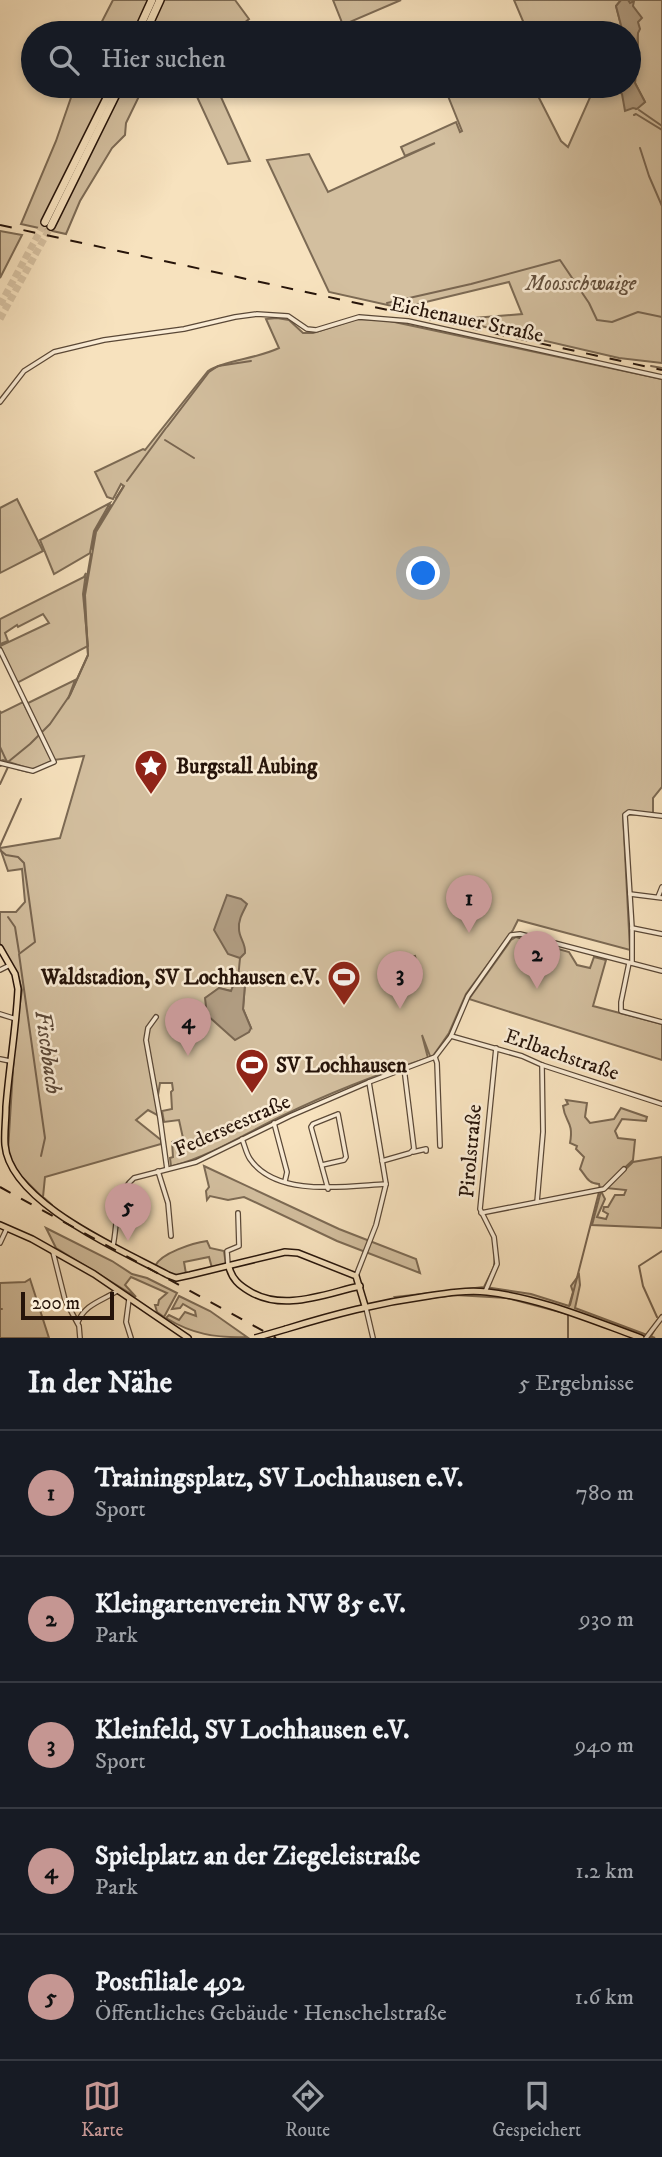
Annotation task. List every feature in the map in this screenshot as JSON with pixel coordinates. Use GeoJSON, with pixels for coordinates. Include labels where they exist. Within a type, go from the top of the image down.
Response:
{"type":"FeatureCollection","features":[{"type":"Feature","properties":{"kind":"highway"},"geometry":{"type":"LineString","coordinates":[[142,21],[152,0]]}},
{"type":"Feature","properties":{"kind":"highway"},"geometry":{"type":"LineString","coordinates":[[150,21],[160,0]]}},
{"type":"Feature","properties":{"kind":"highway"},"geometry":{"type":"LineString","coordinates":[[107,98],[48,224],[114,98]]}},
{"type":"Feature","properties":{"kind":"main road"},"geometry":{"type":"LineString","coordinates":[[0,948],[16,976],[18,989],[4,1154],[18,1179],[46,1205],[113,1246],[176,1278],[285,1252],[298,1252],[356,1276],[365,1306]]}},
{"type":"Feature","properties":{"kind":"main road"},"geometry":{"type":"LineString","coordinates":[[3,1226],[63,1255],[188,1338]]}},
{"type":"Feature","properties":{"kind":"main road"},"geometry":{"type":"LineString","coordinates":[[229,1267],[238,1284],[270,1301],[286,1303],[360,1286]]}},
{"type":"Feature","properties":{"kind":"main road"},"geometry":{"type":"LineString","coordinates":[[256,1338],[365,1306],[455,1292],[485,1292],[503,1294],[576,1314],[644,1338]]}},
{"type":"Feature","properties":{"kind":"street","name":"Eichenauer Straße"},"geometry":{"type":"LineString","coordinates":[[0,402],[24,371],[54,352],[104,340],[184,330],[257,314],[288,316],[311,330],[359,317],[408,321],[662,377]]}},
{"type":"Feature","properties":{"kind":"street"},"geometry":{"type":"LineString","coordinates":[[0,650],[54,762],[33,771],[2,762]]}},
{"type":"Feature","properties":{"kind":"street"},"geometry":{"type":"LineString","coordinates":[[662,816],[629,812],[625,814],[632,928],[630,963],[621,1011],[662,1022]]}},
{"type":"Feature","properties":{"kind":"street"},"geometry":{"type":"LineString","coordinates":[[630,894],[660,897],[662,887]]}},
{"type":"Feature","properties":{"kind":"street"},"geometry":{"type":"LineString","coordinates":[[632,928],[662,934]]}},
{"type":"Feature","properties":{"kind":"street"},"geometry":{"type":"LineString","coordinates":[[440,1146],[435,1057],[452,1035],[463,1004],[511,935],[520,934],[662,971]]}},
{"type":"Feature","properties":{"kind":"street"},"geometry":{"type":"LineString","coordinates":[[0,970],[10,965]]}},
{"type":"Feature","properties":{"kind":"street"},"geometry":{"type":"LineString","coordinates":[[0,1014],[16,1018]]}},
{"type":"Feature","properties":{"kind":"street"},"geometry":{"type":"LineString","coordinates":[[156,1017],[148,1028],[146,1040],[167,1170]]}},
{"type":"Feature","properties":{"kind":"street","name":"Erlbachstraße"},"geometry":{"type":"LineString","coordinates":[[452,1035],[662,1104]]}},
{"type":"Feature","properties":{"kind":"street","name":"Pirolstraße"},"geometry":{"type":"LineString","coordinates":[[485,1292],[495,1270],[497,1251],[491,1229],[481,1213],[496,1048]]}},
{"type":"Feature","properties":{"kind":"street","name":"Federseestraße"},"geometry":{"type":"LineString","coordinates":[[113,1246],[117,1211],[124,1188],[138,1177],[196,1162],[274,1123],[435,1057]]}},
{"type":"Feature","properties":{"kind":"street"},"geometry":{"type":"LineString","coordinates":[[0,1059],[10,1061]]}},
{"type":"Feature","properties":{"kind":"street"},"geometry":{"type":"LineString","coordinates":[[537,1202],[543,1132],[542,1065]]}},
{"type":"Feature","properties":{"kind":"street"},"geometry":{"type":"LineString","coordinates":[[404,1068],[413,1152]]}},
{"type":"Feature","properties":{"kind":"street"},"geometry":{"type":"LineString","coordinates":[[356,1276],[376,1224],[386,1184],[369,1082]]}},
{"type":"Feature","properties":{"kind":"street"},"geometry":{"type":"LineString","coordinates":[[322,1165],[344,1160],[346,1157],[338,1114],[311,1127],[328,1189]]}},
{"type":"Feature","properties":{"kind":"street"},"geometry":{"type":"LineString","coordinates":[[274,1123],[287,1172],[285,1181]]}},
{"type":"Feature","properties":{"kind":"street"},"geometry":{"type":"LineString","coordinates":[[242,1139],[255,1165],[285,1181],[307,1188],[386,1184]]}},
{"type":"Feature","properties":{"kind":"street"},"geometry":{"type":"LineString","coordinates":[[382,1161],[426,1151]]}},
{"type":"Feature","properties":{"kind":"street"},"geometry":{"type":"LineString","coordinates":[[481,1213],[604,1189],[624,1170]]}},
{"type":"Feature","properties":{"kind":"street"},"geometry":{"type":"LineString","coordinates":[[158,1171],[167,1203],[171,1236]]}},
{"type":"Feature","properties":{"kind":"street"},"geometry":{"type":"LineString","coordinates":[[229,1267],[227,1251],[239,1246],[238,1213]]}},
{"type":"Feature","properties":{"kind":"street"},"geometry":{"type":"LineString","coordinates":[[0,1243],[3,1226]]}},
{"type":"Feature","properties":{"kind":"street"},"geometry":{"type":"LineString","coordinates":[[52,1250],[64,1297],[78,1323],[80,1338]]}},
{"type":"Feature","properties":{"kind":"street"},"geometry":{"type":"LineString","coordinates":[[55,1261],[63,1255]]}},
{"type":"Feature","properties":{"kind":"street"},"geometry":{"type":"LineString","coordinates":[[78,1323],[82,1313],[93,1303],[118,1289]]}},
{"type":"Feature","properties":{"kind":"street"},"geometry":{"type":"LineString","coordinates":[[130,1297],[126,1322],[131,1338]]}},
{"type":"Feature","properties":{"kind":"street"},"geometry":{"type":"LineString","coordinates":[[365,1306],[375,1337]]}},
{"type":"Feature","properties":{"kind":"street"},"geometry":{"type":"LineString","coordinates":[[71,1312],[82,1313]]}},
{"type":"Feature","properties":{"kind":"street"},"geometry":{"type":"LineString","coordinates":[[644,1338],[662,1317]]}},
{"type":"Feature","properties":{"kind":"green space"},"geometry":{"type":"Polygon","coordinates":[[[113,0],[235,0],[249,19],[247,21],[102,21],[113,0]]]}},
{"type":"Feature","properties":{"kind":"green space"},"geometry":{"type":"Polygon","coordinates":[[[333,0],[401,0],[352,21],[341,21],[333,0]]]}},
{"type":"Feature","properties":{"kind":"green space"},"geometry":{"type":"Polygon","coordinates":[[[514,0],[621,0],[616,6],[620,21],[523,21],[514,0]]]}},
{"type":"Feature","properties":{"kind":"green space","name":"Moosschwaige"},"geometry":{"type":"Polygon","coordinates":[[[628,0],[662,0],[662,363],[619,358],[472,324],[474,318],[522,314],[509,282],[401,308],[329,292],[267,160],[309,154],[328,192],[435,143],[405,156],[401,147],[456,122],[460,132],[462,131],[449,98],[539,98],[561,141],[568,147],[590,98],[626,98],[636,109],[645,102],[641,94],[641,21],[637,21],[636,11],[628,0]]]}},
{"type":"Feature","properties":{"kind":"green space"},"geometry":{"type":"Polygon","coordinates":[[[71,98],[138,98],[126,123],[125,135],[112,148],[80,201],[66,234],[21,224],[71,98]]]}},
{"type":"Feature","properties":{"kind":"green space"},"geometry":{"type":"Polygon","coordinates":[[[198,98],[221,98],[250,161],[228,164],[198,98]]]}},
{"type":"Feature","properties":{"kind":"green space"},"geometry":{"type":"Polygon","coordinates":[[[0,231],[22,235],[0,278],[0,231]]]}},
{"type":"Feature","properties":{"kind":"green space"},"geometry":{"type":"Polygon","coordinates":[[[266,319],[289,320],[303,333],[313,333],[357,319],[385,320],[662,379],[662,787],[653,798],[653,814],[623,815],[630,950],[518,920],[466,994],[449,1033],[433,1056],[430,1056],[422,1035],[428,1058],[336,1092],[215,1150],[173,1166],[170,1158],[173,1157],[172,1142],[183,1138],[179,1120],[164,1122],[162,1111],[172,1109],[173,1090],[172,1083],[160,1083],[157,1101],[159,1116],[148,1110],[136,1120],[161,1140],[161,1144],[45,1177],[43,1197],[52,1207],[14,1169],[8,1151],[15,1036],[22,990],[18,976],[0,946],[0,912],[16,912],[25,902],[22,869],[8,871],[0,848],[60,838],[84,756],[54,760],[26,704],[75,680],[68,699],[88,655],[85,595],[96,532],[124,486],[121,484],[113,499],[107,497],[95,472],[145,450],[208,371],[279,348],[266,319]],[[415,956],[396,960],[394,974],[384,973],[385,987],[408,990],[420,974],[415,956]],[[245,984],[234,986],[231,991],[219,988],[206,998],[208,1015],[251,1028],[243,1009],[245,984]]]}},
{"type":"Feature","properties":{"kind":"green space"},"geometry":{"type":"Polygon","coordinates":[[[17,499],[43,551],[0,573],[0,508],[17,499]]]}},
{"type":"Feature","properties":{"kind":"green space"},"geometry":{"type":"Polygon","coordinates":[[[110,503],[94,531],[90,553],[54,574],[40,540],[110,503]]]}},
{"type":"Feature","properties":{"kind":"green space"},"geometry":{"type":"Polygon","coordinates":[[[86,573],[83,594],[88,646],[17,683],[0,646],[49,623],[43,614],[18,627],[17,625],[5,633],[8,641],[0,644],[0,619],[84,577],[86,573]]]}},
{"type":"Feature","properties":{"kind":"green space"},"geometry":{"type":"Polygon","coordinates":[[[23,702],[52,761],[33,770],[0,761],[0,711],[1,713],[23,702]]]}},
{"type":"Feature","properties":{"kind":"green space"},"geometry":{"type":"Polygon","coordinates":[[[516,937],[569,952],[577,965],[590,968],[594,957],[606,960],[593,1006],[662,1024],[662,1060],[469,999],[511,940],[516,937]]]}},
{"type":"Feature","properties":{"kind":"green space"},"geometry":{"type":"Polygon","coordinates":[[[566,1100],[587,1103],[585,1117],[590,1123],[614,1119],[621,1108],[647,1117],[646,1121],[622,1119],[615,1131],[618,1138],[635,1140],[633,1160],[603,1188],[600,1189],[599,1184],[590,1181],[580,1169],[584,1157],[576,1149],[577,1146],[570,1143],[571,1130],[563,1106],[568,1104],[566,1100]]]}},
{"type":"Feature","properties":{"kind":"green space"},"geometry":{"type":"Polygon","coordinates":[[[662,1157],[662,1228],[592,1225],[601,1191],[605,1199],[597,1217],[606,1219],[608,1214],[603,1211],[604,1207],[608,1207],[615,1195],[624,1195],[626,1190],[606,1188],[633,1162],[662,1157]]]}},
{"type":"Feature","properties":{"kind":"green space"},"geometry":{"type":"Polygon","coordinates":[[[204,1166],[339,1229],[416,1259],[420,1273],[337,1241],[244,1197],[228,1200],[210,1196],[207,1200],[206,1191],[209,1187],[204,1166]]]}},
{"type":"Feature","properties":{"kind":"green space"},"geometry":{"type":"Polygon","coordinates":[[[46,1228],[132,1274],[147,1278],[177,1293],[164,1317],[157,1312],[155,1305],[158,1305],[159,1300],[167,1293],[131,1277],[125,1285],[136,1297],[56,1248],[46,1228]]]}},
{"type":"Feature","properties":{"kind":"green space"},"geometry":{"type":"Polygon","coordinates":[[[207,1241],[210,1248],[224,1251],[226,1265],[212,1268],[209,1257],[184,1262],[186,1274],[176,1276],[155,1266],[170,1253],[207,1241]]]}},
{"type":"Feature","properties":{"kind":"green space"},"geometry":{"type":"Polygon","coordinates":[[[494,1268],[485,1287],[531,1294],[569,1306],[573,1292],[571,1286],[579,1275],[580,1285],[575,1308],[655,1338],[635,1338],[575,1316],[507,1298],[455,1295],[400,1302],[395,1297],[484,1287],[494,1268]]]}},
{"type":"Feature","properties":{"kind":"green space"},"geometry":{"type":"Polygon","coordinates":[[[30,1279],[49,1338],[0,1338],[0,1283],[25,1282],[30,1279]]]}},
{"type":"Feature","properties":{"kind":"green space"},"geometry":{"type":"Polygon","coordinates":[[[179,1296],[210,1311],[247,1337],[204,1334],[166,1318],[169,1315],[179,1320],[185,1312],[196,1316],[195,1311],[183,1304],[180,1308],[172,1309],[179,1296]]]}},
{"type":"Feature","properties":{"kind":"shaded area"},"geometry":{"type":"Polygon","coordinates":[[[621,0],[628,0],[630,3],[634,1],[633,6],[642,18],[639,21],[620,21],[616,6],[621,0]]]}},
{"type":"Feature","properties":{"kind":"shaded area"},"geometry":{"type":"Polygon","coordinates":[[[641,94],[645,102],[637,109],[625,111],[623,98],[641,98],[641,94]]]}},
{"type":"Feature","properties":{"kind":"shaded area"},"geometry":{"type":"Polygon","coordinates":[[[227,895],[247,904],[239,922],[239,932],[245,949],[240,958],[228,954],[214,930],[227,895]]]}},
{"type":"Feature","properties":{"kind":"shaded area"},"geometry":{"type":"Polygon","coordinates":[[[238,979],[245,984],[243,1009],[251,1028],[235,1040],[207,1015],[205,998],[219,988],[231,991],[238,979]]]}},
{"type":"Feature","properties":{"kind":"waterway"},"geometry":{"type":"LineString","coordinates":[[639,110],[662,126]]}},
{"type":"Feature","properties":{"kind":"waterway"},"geometry":{"type":"LineString","coordinates":[[634,115],[662,130]]}},
{"type":"Feature","properties":{"kind":"waterway"},"geometry":{"type":"LineString","coordinates":[[640,148],[662,206]]}},
{"type":"Feature","properties":{"kind":"waterway"},"geometry":{"type":"LineString","coordinates":[[387,303],[560,260],[589,303],[597,320],[612,322],[638,312],[662,317]]}},
{"type":"Feature","properties":{"kind":"waterway"},"geometry":{"type":"LineString","coordinates":[[167,427],[209,372],[218,366],[251,361]]}},
{"type":"Feature","properties":{"kind":"waterway"},"geometry":{"type":"LineString","coordinates":[[651,366],[662,368]]}},
{"type":"Feature","properties":{"kind":"waterway"},"geometry":{"type":"LineString","coordinates":[[127,481],[166,428]]}},
{"type":"Feature","properties":{"kind":"waterway"},"geometry":{"type":"LineString","coordinates":[[165,440],[194,458]]}},
{"type":"Feature","properties":{"kind":"waterway"},"geometry":{"type":"LineString","coordinates":[[116,498],[123,487]]}},
{"type":"Feature","properties":{"kind":"waterway"},"geometry":{"type":"LineString","coordinates":[[92,549],[95,531],[111,505]]}},
{"type":"Feature","properties":{"kind":"waterway"},"geometry":{"type":"LineString","coordinates":[[0,766],[30,744],[50,724],[70,695],[88,655],[84,595],[91,554]]}},
{"type":"Feature","properties":{"kind":"waterway"},"geometry":{"type":"LineString","coordinates":[[0,747],[7,762]]}},
{"type":"Feature","properties":{"kind":"waterway","name":"Fischbach"},"geometry":{"type":"LineString","coordinates":[[0,784],[8,767]]}},
{"type":"Feature","properties":{"kind":"waterway"},"geometry":{"type":"LineString","coordinates":[[17,769],[29,772]]}},
{"type":"Feature","properties":{"kind":"waterway"},"geometry":{"type":"LineString","coordinates":[[0,846],[21,799]]}},
{"type":"Feature","properties":{"kind":"waterway","name":"Fischbach"},"geometry":{"type":"LineString","coordinates":[[0,850],[6,855],[18,857],[24,863],[35,942],[19,954],[45,1138],[41,1156]]}},
{"type":"Feature","properties":{"kind":"waterway"},"geometry":{"type":"LineString","coordinates":[[8,917],[15,927],[19,952]]}},
{"type":"Feature","properties":{"kind":"waterway"},"geometry":{"type":"LineString","coordinates":[[238,979],[240,958]]}},
{"type":"Feature","properties":{"kind":"waterway"},"geometry":{"type":"LineString","coordinates":[[570,1305],[599,1192]]}},
{"type":"Feature","properties":{"kind":"waterway"},"geometry":{"type":"LineString","coordinates":[[657,1317],[643,1286],[639,1266],[662,1251]]}},
{"type":"Feature","properties":{"kind":"waterway"},"geometry":{"type":"LineString","coordinates":[[568,1315],[568,1338]]}},
{"type":"Feature","properties":{"kind":"waterway"},"geometry":{"type":"LineString","coordinates":[[650,1338],[655,1329]]}},
{"type":"Feature","properties":{"kind":"tunnel"},"geometry":{"type":"LineString","coordinates":[[0,305],[45,222]]}},
{"type":"Feature","properties":{"kind":"tunnel"},"geometry":{"type":"LineString","coordinates":[[0,319],[51,226]]}},
{"type":"Feature","properties":{"kind":"railway"},"geometry":{"type":"LineString","coordinates":[[0,225],[662,370]]}},
{"type":"Feature","properties":{"kind":"railway"},"geometry":{"type":"LineString","coordinates":[[0,1187],[276,1338]]}},
{"type":"Feature","properties":{"kind":"place","name":"Burgstall Aubing"},"geometry":{"type":"Point","coordinates":[151,796]}},
{"type":"Feature","properties":{"kind":"place","name":"Trainingsplatz, SV Lochhausen e.V."},"geometry":{"type":"Point","coordinates":[469,933]}},
{"type":"Feature","properties":{"kind":"place","name":"Kleingartenverein NW 85 e.V."},"geometry":{"type":"Point","coordinates":[537,989]}},
{"type":"Feature","properties":{"kind":"place","name":"Waldstadion, SV Lochhausen e.V."},"geometry":{"type":"Point","coordinates":[344,1007]}},
{"type":"Feature","properties":{"kind":"place","name":"Kleinfeld, SV Lochhausen e.V."},"geometry":{"type":"Point","coordinates":[400,1009]}},
{"type":"Feature","properties":{"kind":"place","name":"Spielplatz an der Ziegeleistraße"},"geometry":{"type":"Point","coordinates":[188,1056]}},
{"type":"Feature","properties":{"kind":"place","name":"SV Lochhausen"},"geometry":{"type":"Point","coordinates":[252,1095]}},
{"type":"Feature","properties":{"kind":"place","name":"Postfiliale 492"},"geometry":{"type":"Point","coordinates":[128,1241]}}]}
